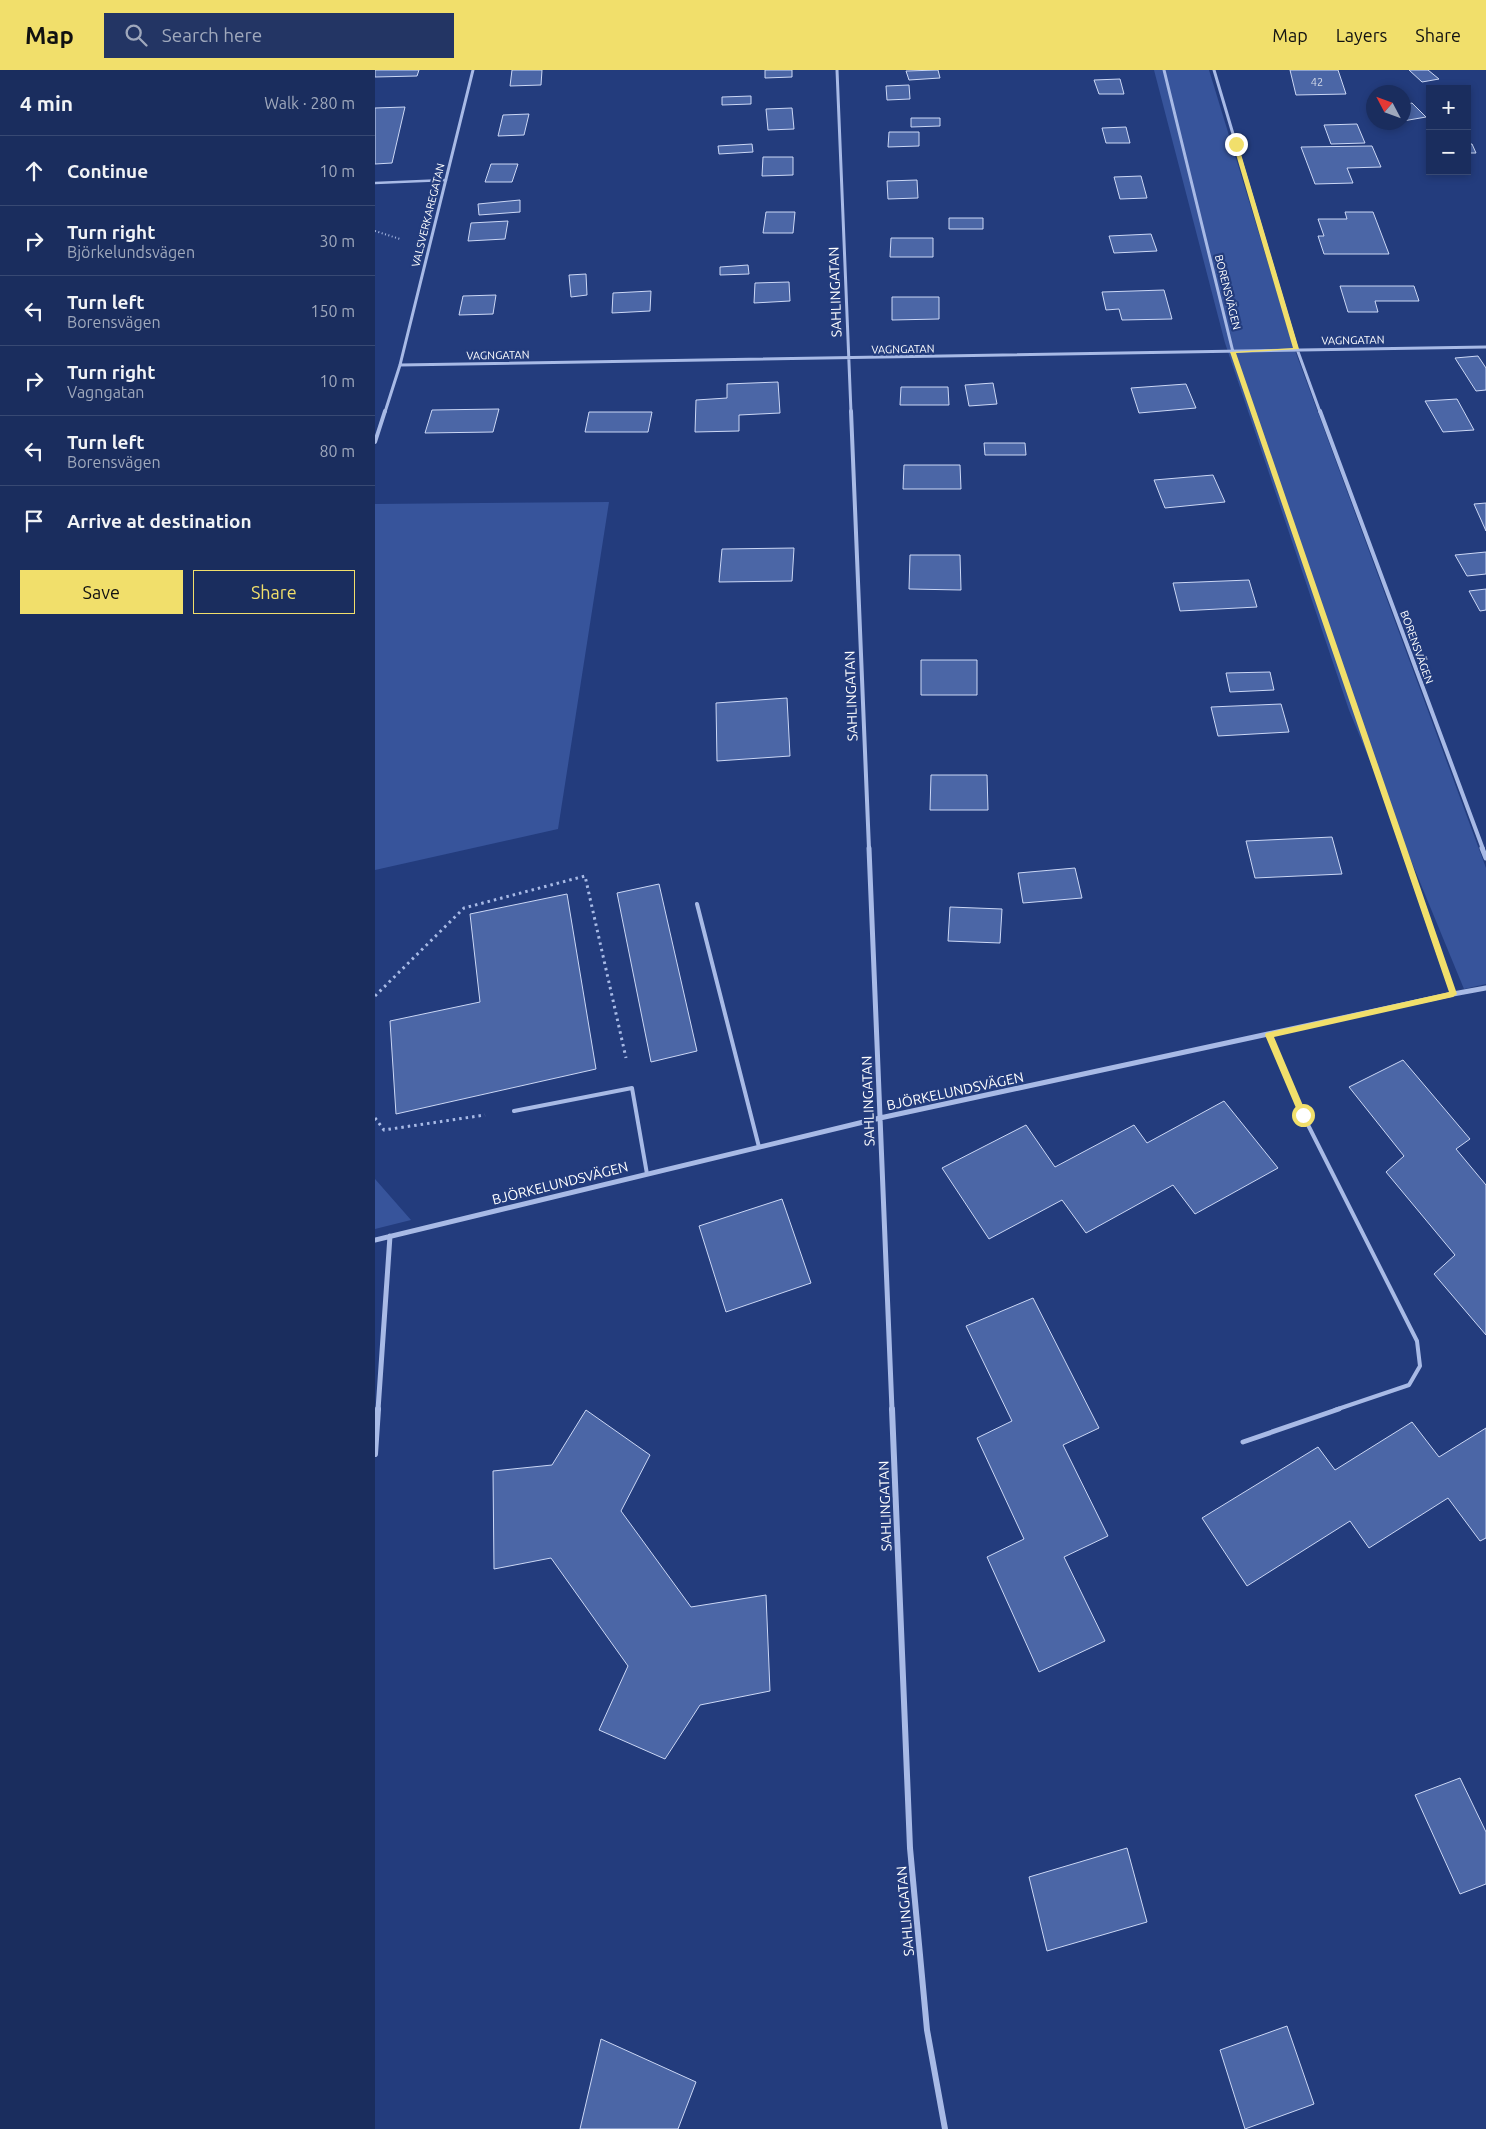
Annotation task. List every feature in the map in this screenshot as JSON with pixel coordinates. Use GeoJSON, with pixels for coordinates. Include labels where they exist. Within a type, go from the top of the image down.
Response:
{"type":"FeatureCollection","features":[{"type":"Feature","properties":{"kind":"street","name":"VALSVERKAREGATAN"},"geometry":{"type":"LineString","coordinates":[[400,365],[473,70]]}},
{"type":"Feature","properties":{"kind":"street","name":"SAHLINGATAN"},"geometry":{"type":"LineString","coordinates":[[837,70],[910,1848],[927,2030],[945,2129]]}},
{"type":"Feature","properties":{"kind":"street","name":"BORENSVÄGEN"},"geometry":{"type":"LineString","coordinates":[[1164,70],[1233,352],[1453,994]]}},
{"type":"Feature","properties":{"kind":"street","name":"BORENSVÄGEN"},"geometry":{"type":"LineString","coordinates":[[1215,70],[1297,349],[1486,858]]}},
{"type":"Feature","properties":{"kind":"street","name":"VAGNGATAN"},"geometry":{"type":"LineString","coordinates":[[400,365],[1486,347]]}},
{"type":"Feature","properties":{"kind":"street"},"geometry":{"type":"LineString","coordinates":[[375,442],[400,365]]}},
{"type":"Feature","properties":{"kind":"street"},"geometry":{"type":"LineString","coordinates":[[1453,994],[1486,988]]}},
{"type":"Feature","properties":{"kind":"street","name":"BJÖRKELUNDSVÄGEN"},"geometry":{"type":"LineString","coordinates":[[375,1240],[880,1118],[1453,994]]}},
{"type":"Feature","properties":{"kind":"street"},"geometry":{"type":"LineString","coordinates":[[375,1454],[390,1236]]}},
{"type":"Feature","properties":{"kind":"lane"},"geometry":{"type":"LineString","coordinates":[[375,183],[446,180]]}},
{"type":"Feature","properties":{"kind":"lane"},"geometry":{"type":"LineString","coordinates":[[697,904],[759,1147]]}},
{"type":"Feature","properties":{"kind":"lane"},"geometry":{"type":"LineString","coordinates":[[1243,1442],[1409,1385],[1420,1366],[1417,1342],[1303,1115],[1269,1035]]}},
{"type":"Feature","properties":{"kind":"lane"},"geometry":{"type":"LineString","coordinates":[[514,1111],[632,1088],[647,1174]]}},
{"type":"Feature","properties":{"kind":"path"},"geometry":{"type":"LineString","coordinates":[[375,996],[464,908],[585,876],[632,1088]]}},
{"type":"Feature","properties":{"kind":"path"},"geometry":{"type":"LineString","coordinates":[[375,1118],[384,1130],[514,1111]]}},
{"type":"Feature","properties":{"kind":"shaded area"},"geometry":{"type":"Polygon","coordinates":[[[1154,70],[1209,70],[1293,345],[1486,868],[1486,984],[1464,989],[1349,710],[1225,343],[1154,70]]]}},
{"type":"Feature","properties":{"kind":"shaded area"},"geometry":{"type":"Polygon","coordinates":[[[609,502],[558,829],[375,870],[375,504],[609,502]]]}},
{"type":"Feature","properties":{"kind":"shaded area"},"geometry":{"type":"Polygon","coordinates":[[[375,1179],[411,1220],[375,1229],[375,1179]]]}},
{"type":"Feature","properties":{"kind":"building"},"geometry":{"type":"Polygon","coordinates":[[[375,70],[419,70],[417,76],[375,77],[375,70]]]}},
{"type":"Feature","properties":{"kind":"building"},"geometry":{"type":"Polygon","coordinates":[[[512,70],[542,70],[541,85],[510,86],[512,70]]]}},
{"type":"Feature","properties":{"kind":"building"},"geometry":{"type":"Polygon","coordinates":[[[765,70],[792,70],[792,77],[765,78],[765,70]]]}},
{"type":"Feature","properties":{"kind":"building"},"geometry":{"type":"Polygon","coordinates":[[[938,70],[940,78],[909,80],[906,71],[938,70]]]}},
{"type":"Feature","properties":{"kind":"building"},"geometry":{"type":"Polygon","coordinates":[[[1290,70],[1338,70],[1346,94],[1296,95],[1290,70]]]}},
{"type":"Feature","properties":{"kind":"building"},"geometry":{"type":"Polygon","coordinates":[[[1409,70],[1428,70],[1439,79],[1422,82],[1409,70]]]}},
{"type":"Feature","properties":{"kind":"building"},"geometry":{"type":"Polygon","coordinates":[[[1120,79],[1124,94],[1099,94],[1094,80],[1120,79]]]}},
{"type":"Feature","properties":{"kind":"building"},"geometry":{"type":"Polygon","coordinates":[[[909,85],[910,99],[887,100],[886,86],[909,85]]]}},
{"type":"Feature","properties":{"kind":"building"},"geometry":{"type":"Polygon","coordinates":[[[751,96],[751,104],[722,105],[722,97],[751,96]]]}},
{"type":"Feature","properties":{"kind":"building"},"geometry":{"type":"Polygon","coordinates":[[[1412,103],[1426,117],[1411,120],[1412,103]]]}},
{"type":"Feature","properties":{"kind":"building"},"geometry":{"type":"Polygon","coordinates":[[[405,107],[392,163],[375,164],[375,108],[405,107]]]}},
{"type":"Feature","properties":{"kind":"building"},"geometry":{"type":"Polygon","coordinates":[[[792,108],[794,129],[768,130],[766,109],[792,108]]]}},
{"type":"Feature","properties":{"kind":"building"},"geometry":{"type":"Polygon","coordinates":[[[529,114],[524,135],[498,136],[503,115],[529,114]]]}},
{"type":"Feature","properties":{"kind":"building"},"geometry":{"type":"Polygon","coordinates":[[[911,118],[940,118],[940,126],[911,127],[911,118]]]}},
{"type":"Feature","properties":{"kind":"building"},"geometry":{"type":"Polygon","coordinates":[[[1357,124],[1365,143],[1331,144],[1324,125],[1357,124]]]}},
{"type":"Feature","properties":{"kind":"building"},"geometry":{"type":"Polygon","coordinates":[[[1126,127],[1130,143],[1106,143],[1102,128],[1126,127]]]}},
{"type":"Feature","properties":{"kind":"building"},"geometry":{"type":"Polygon","coordinates":[[[889,132],[919,132],[919,146],[888,147],[889,132]]]}},
{"type":"Feature","properties":{"kind":"building"},"geometry":{"type":"Polygon","coordinates":[[[752,144],[753,152],[719,154],[718,146],[752,144]]]}},
{"type":"Feature","properties":{"kind":"building"},"geometry":{"type":"Polygon","coordinates":[[[1471,144],[1472,144],[1476,153],[1471,153],[1471,144]]]}},
{"type":"Feature","properties":{"kind":"building"},"geometry":{"type":"Polygon","coordinates":[[[1372,146],[1381,167],[1347,168],[1353,183],[1315,184],[1301,147],[1372,146]]]}},
{"type":"Feature","properties":{"kind":"building"},"geometry":{"type":"Polygon","coordinates":[[[763,157],[793,157],[793,175],[762,176],[763,157]]]}},
{"type":"Feature","properties":{"kind":"building"},"geometry":{"type":"Polygon","coordinates":[[[491,164],[518,164],[512,182],[485,182],[491,164]]]}},
{"type":"Feature","properties":{"kind":"building"},"geometry":{"type":"Polygon","coordinates":[[[1141,176],[1147,198],[1120,199],[1114,177],[1141,176]]]}},
{"type":"Feature","properties":{"kind":"building"},"geometry":{"type":"Polygon","coordinates":[[[917,180],[918,198],[888,199],[887,181],[917,180]]]}},
{"type":"Feature","properties":{"kind":"building"},"geometry":{"type":"Polygon","coordinates":[[[520,200],[520,212],[479,215],[478,204],[520,200]]]}},
{"type":"Feature","properties":{"kind":"building"},"geometry":{"type":"Polygon","coordinates":[[[766,212],[795,212],[793,233],[763,233],[766,212]]]}},
{"type":"Feature","properties":{"kind":"building"},"geometry":{"type":"Polygon","coordinates":[[[1345,212],[1373,212],[1389,254],[1324,254],[1318,236],[1324,236],[1318,219],[1347,219],[1345,212]]]}},
{"type":"Feature","properties":{"kind":"building"},"geometry":{"type":"Polygon","coordinates":[[[949,218],[983,218],[983,229],[949,229],[949,218]]]}},
{"type":"Feature","properties":{"kind":"building"},"geometry":{"type":"Polygon","coordinates":[[[508,221],[505,239],[468,241],[471,223],[508,221]]]}},
{"type":"Feature","properties":{"kind":"building"},"geometry":{"type":"Polygon","coordinates":[[[1151,234],[1157,251],[1114,253],[1109,236],[1151,234]]]}},
{"type":"Feature","properties":{"kind":"building"},"geometry":{"type":"Polygon","coordinates":[[[891,238],[933,238],[933,257],[890,257],[891,238]]]}},
{"type":"Feature","properties":{"kind":"building"},"geometry":{"type":"Polygon","coordinates":[[[748,265],[749,274],[720,275],[720,267],[748,265]]]}},
{"type":"Feature","properties":{"kind":"building"},"geometry":{"type":"Polygon","coordinates":[[[586,274],[587,295],[571,297],[569,275],[586,274]]]}},
{"type":"Feature","properties":{"kind":"building"},"geometry":{"type":"Polygon","coordinates":[[[789,282],[790,301],[754,303],[755,283],[789,282]]]}},
{"type":"Feature","properties":{"kind":"building"},"geometry":{"type":"Polygon","coordinates":[[[1340,286],[1414,286],[1419,301],[1375,301],[1378,312],[1348,312],[1340,286]]]}},
{"type":"Feature","properties":{"kind":"building"},"geometry":{"type":"Polygon","coordinates":[[[1164,290],[1172,319],[1122,320],[1119,309],[1106,310],[1102,292],[1164,290]]]}},
{"type":"Feature","properties":{"kind":"building"},"geometry":{"type":"Polygon","coordinates":[[[651,291],[650,311],[612,313],[613,293],[651,291]]]}},
{"type":"Feature","properties":{"kind":"building"},"geometry":{"type":"Polygon","coordinates":[[[496,295],[493,314],[459,315],[463,296],[496,295]]]}},
{"type":"Feature","properties":{"kind":"building"},"geometry":{"type":"Polygon","coordinates":[[[892,297],[939,297],[939,319],[892,320],[892,297]]]}},
{"type":"Feature","properties":{"kind":"building"},"geometry":{"type":"Polygon","coordinates":[[[1478,356],[1486,368],[1486,390],[1476,391],[1455,358],[1478,356]]]}},
{"type":"Feature","properties":{"kind":"building"},"geometry":{"type":"Polygon","coordinates":[[[778,382],[780,413],[739,415],[739,431],[695,432],[696,400],[727,398],[727,384],[778,382]]]}},
{"type":"Feature","properties":{"kind":"building"},"geometry":{"type":"Polygon","coordinates":[[[993,383],[997,404],[969,406],[965,385],[993,383]]]}},
{"type":"Feature","properties":{"kind":"building"},"geometry":{"type":"Polygon","coordinates":[[[1186,384],[1196,408],[1139,413],[1131,388],[1186,384]]]}},
{"type":"Feature","properties":{"kind":"building"},"geometry":{"type":"Polygon","coordinates":[[[901,387],[948,387],[949,405],[900,405],[901,387]]]}},
{"type":"Feature","properties":{"kind":"building"},"geometry":{"type":"Polygon","coordinates":[[[1457,399],[1474,430],[1443,432],[1425,401],[1457,399]]]}},
{"type":"Feature","properties":{"kind":"building"},"geometry":{"type":"Polygon","coordinates":[[[499,409],[493,432],[425,433],[432,410],[499,409]]]}},
{"type":"Feature","properties":{"kind":"building"},"geometry":{"type":"Polygon","coordinates":[[[589,412],[652,412],[648,432],[585,432],[589,412]]]}},
{"type":"Feature","properties":{"kind":"building"},"geometry":{"type":"Polygon","coordinates":[[[984,443],[1025,443],[1026,455],[985,455],[984,443]]]}},
{"type":"Feature","properties":{"kind":"building"},"geometry":{"type":"Polygon","coordinates":[[[904,465],[960,465],[961,489],[903,489],[904,465]]]}},
{"type":"Feature","properties":{"kind":"building"},"geometry":{"type":"Polygon","coordinates":[[[1213,475],[1225,502],[1165,508],[1154,480],[1213,475]]]}},
{"type":"Feature","properties":{"kind":"building"},"geometry":{"type":"Polygon","coordinates":[[[1486,503],[1486,531],[1474,504],[1486,503]]]}},
{"type":"Feature","properties":{"kind":"building"},"geometry":{"type":"Polygon","coordinates":[[[794,548],[792,581],[719,582],[722,549],[794,548]]]}},
{"type":"Feature","properties":{"kind":"building"},"geometry":{"type":"Polygon","coordinates":[[[1486,552],[1486,574],[1467,576],[1455,555],[1486,552]]]}},
{"type":"Feature","properties":{"kind":"building"},"geometry":{"type":"Polygon","coordinates":[[[910,555],[960,555],[961,590],[909,589],[910,555]]]}},
{"type":"Feature","properties":{"kind":"building"},"geometry":{"type":"Polygon","coordinates":[[[1249,580],[1257,607],[1180,611],[1173,583],[1249,580]]]}},
{"type":"Feature","properties":{"kind":"building"},"geometry":{"type":"Polygon","coordinates":[[[1486,589],[1486,610],[1480,611],[1469,591],[1486,589]]]}},
{"type":"Feature","properties":{"kind":"building"},"geometry":{"type":"Polygon","coordinates":[[[921,660],[977,660],[977,695],[921,695],[921,660]]]}},
{"type":"Feature","properties":{"kind":"building"},"geometry":{"type":"Polygon","coordinates":[[[1270,672],[1274,690],[1230,692],[1226,673],[1270,672]]]}},
{"type":"Feature","properties":{"kind":"building"},"geometry":{"type":"Polygon","coordinates":[[[787,698],[790,756],[717,761],[716,703],[787,698]]]}},
{"type":"Feature","properties":{"kind":"building"},"geometry":{"type":"Polygon","coordinates":[[[1281,704],[1289,732],[1218,736],[1211,707],[1281,704]]]}},
{"type":"Feature","properties":{"kind":"building"},"geometry":{"type":"Polygon","coordinates":[[[931,775],[987,775],[988,810],[930,810],[931,775]]]}},
{"type":"Feature","properties":{"kind":"building"},"geometry":{"type":"Polygon","coordinates":[[[1332,837],[1342,874],[1255,878],[1246,841],[1332,837]]]}},
{"type":"Feature","properties":{"kind":"building"},"geometry":{"type":"Polygon","coordinates":[[[1075,868],[1082,898],[1023,903],[1018,873],[1075,868]]]}},
{"type":"Feature","properties":{"kind":"building"},"geometry":{"type":"Polygon","coordinates":[[[659,884],[697,1051],[651,1062],[617,893],[659,884]]]}},
{"type":"Feature","properties":{"kind":"building"},"geometry":{"type":"Polygon","coordinates":[[[567,894],[596,1069],[396,1114],[390,1021],[480,1002],[470,914],[567,894]]]}},
{"type":"Feature","properties":{"kind":"building"},"geometry":{"type":"Polygon","coordinates":[[[950,907],[1002,909],[1000,943],[948,941],[950,907]]]}},
{"type":"Feature","properties":{"kind":"building"},"geometry":{"type":"Polygon","coordinates":[[[1403,1060],[1470,1139],[1456,1149],[1486,1185],[1486,1335],[1434,1274],[1455,1255],[1386,1172],[1404,1156],[1349,1087],[1403,1060]]]}},
{"type":"Feature","properties":{"kind":"building"},"geometry":{"type":"Polygon","coordinates":[[[1224,1101],[1278,1168],[1195,1214],[1173,1185],[1086,1233],[1062,1200],[989,1239],[942,1168],[1026,1125],[1055,1167],[1134,1125],[1147,1143],[1224,1101]]]}},
{"type":"Feature","properties":{"kind":"building"},"geometry":{"type":"Polygon","coordinates":[[[782,1199],[811,1283],[726,1312],[699,1226],[782,1199]]]}},
{"type":"Feature","properties":{"kind":"building"},"geometry":{"type":"Polygon","coordinates":[[[1033,1298],[1099,1428],[1063,1445],[1108,1536],[1064,1557],[1105,1641],[1039,1672],[987,1557],[1024,1539],[977,1438],[1012,1421],[966,1326],[1033,1298]]]}},
{"type":"Feature","properties":{"kind":"building"},"geometry":{"type":"Polygon","coordinates":[[[586,1410],[650,1455],[621,1511],[691,1607],[766,1595],[770,1691],[700,1705],[665,1759],[599,1730],[628,1666],[551,1558],[494,1569],[493,1471],[552,1465],[586,1410]]]}},
{"type":"Feature","properties":{"kind":"building"},"geometry":{"type":"Polygon","coordinates":[[[1412,1422],[1439,1457],[1486,1428],[1486,1538],[1480,1541],[1448,1498],[1369,1548],[1350,1521],[1247,1586],[1202,1518],[1318,1447],[1335,1470],[1412,1422]]]}},
{"type":"Feature","properties":{"kind":"building"},"geometry":{"type":"Polygon","coordinates":[[[1460,1778],[1486,1832],[1486,1884],[1460,1894],[1415,1795],[1460,1778]]]}},
{"type":"Feature","properties":{"kind":"building"},"geometry":{"type":"Polygon","coordinates":[[[1127,1848],[1147,1922],[1047,1951],[1029,1877],[1127,1848]]]}},
{"type":"Feature","properties":{"kind":"building"},"geometry":{"type":"Polygon","coordinates":[[[1287,2026],[1314,2104],[1245,2129],[1220,2050],[1287,2026]]]}},
{"type":"Feature","properties":{"kind":"building"},"geometry":{"type":"Polygon","coordinates":[[[601,2039],[696,2082],[678,2129],[580,2129],[601,2039]]]}},
{"type":"Feature","properties":{"kind":"route"},"geometry":{"type":"LineString","coordinates":[[1236,144],[1297,349],[1233,352],[1453,994],[1269,1035],[1303,1115]]}}]}
